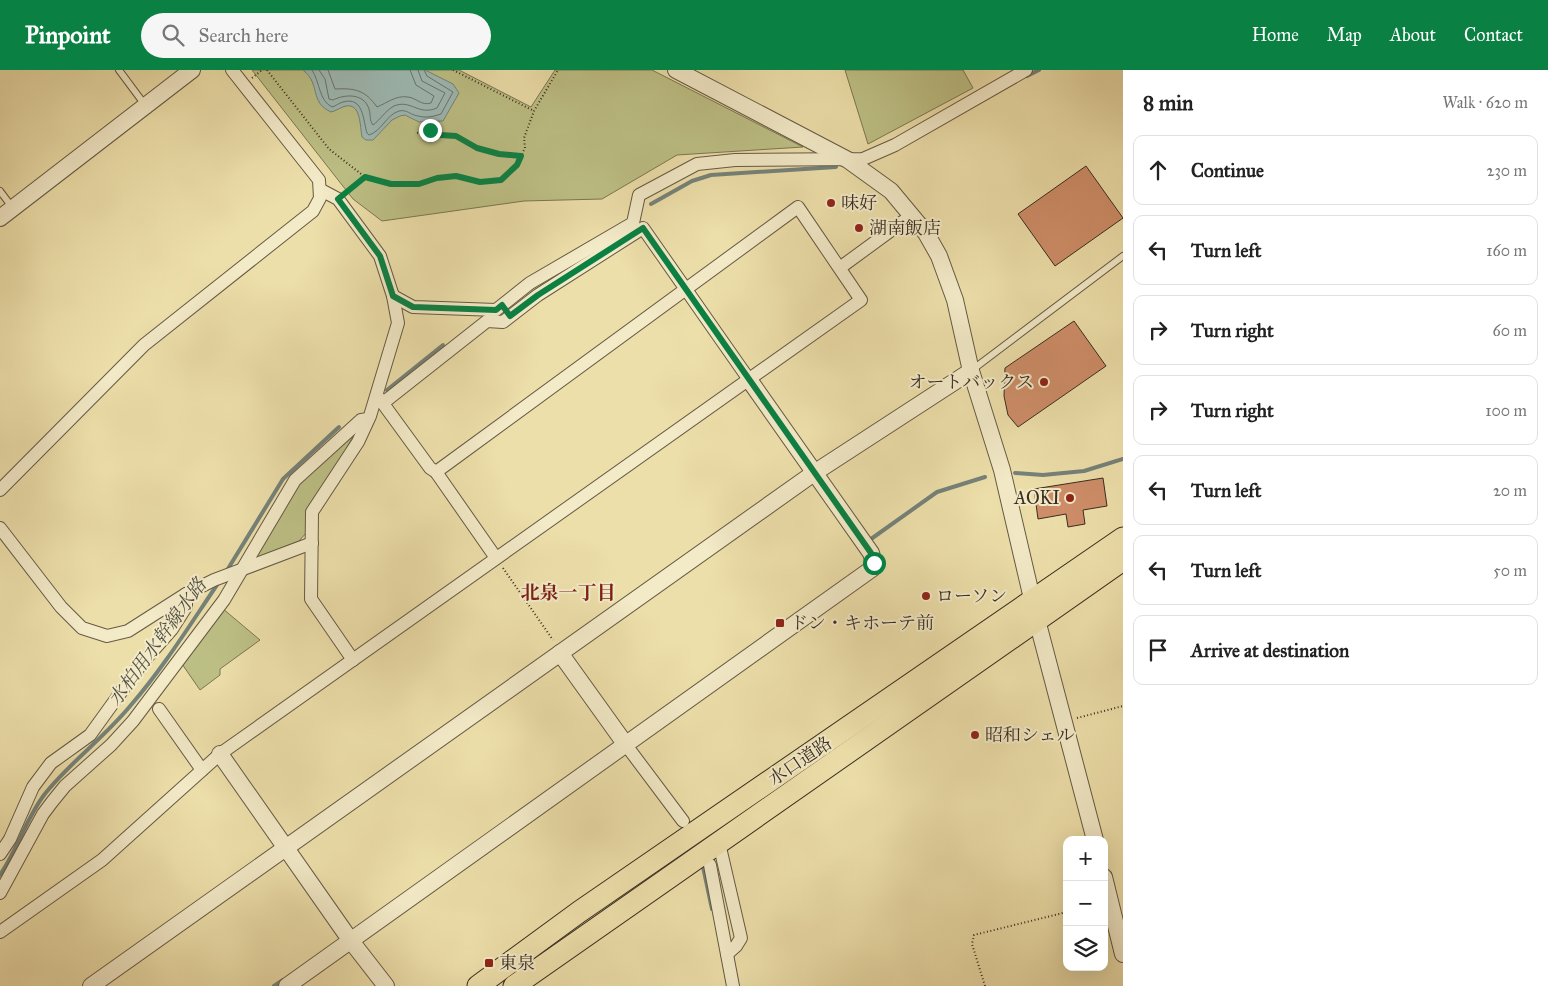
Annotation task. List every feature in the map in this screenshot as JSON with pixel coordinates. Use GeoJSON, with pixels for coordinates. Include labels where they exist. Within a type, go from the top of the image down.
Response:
{"type":"FeatureCollection","features":[{"type":"Feature","properties":{"kind":"highway","name":"水口道路"},"geometry":{"type":"LineString","coordinates":[[514,986],[719,843],[1034,610],[1123,538]]}},
{"type":"Feature","properties":{"kind":"highway","name":"水口道路"},"geometry":{"type":"LineString","coordinates":[[478,986],[579,912],[1034,610],[1123,560]]}},
{"type":"Feature","properties":{"kind":"street"},"geometry":{"type":"LineString","coordinates":[[6,213],[192,70]]}},
{"type":"Feature","properties":{"kind":"street"},"geometry":{"type":"LineString","coordinates":[[0,490],[144,344],[313,211],[320,198],[319,180],[232,70]]}},
{"type":"Feature","properties":{"kind":"street"},"geometry":{"type":"LineString","coordinates":[[676,70],[848,160],[891,191],[926,232],[939,256],[955,300],[971,371],[1002,470],[1034,610],[1094,836]]}},
{"type":"Feature","properties":{"kind":"street"},"geometry":{"type":"LineString","coordinates":[[380,399],[487,321],[503,322],[506,310],[530,283],[634,223],[638,195],[696,164],[735,160],[863,159],[895,145],[1026,70]]}},
{"type":"Feature","properties":{"kind":"street"},"geometry":{"type":"LineString","coordinates":[[321,190],[338,199],[380,256],[393,296],[398,323],[380,399],[368,419],[358,442],[312,512],[311,599],[353,660]]}},
{"type":"Feature","properties":{"kind":"street"},"geometry":{"type":"LineString","coordinates":[[0,932],[102,860],[220,754],[750,381],[861,300],[841,266],[798,207],[436,472]]}},
{"type":"Feature","properties":{"kind":"street"},"geometry":{"type":"LineString","coordinates":[[841,266],[912,214]]}},
{"type":"Feature","properties":{"kind":"street"},"geometry":{"type":"LineString","coordinates":[[288,986],[873,568],[874,563],[871,553],[643,228],[538,295],[506,310],[413,307],[393,296]]}},
{"type":"Feature","properties":{"kind":"street"},"geometry":{"type":"LineString","coordinates":[[91,986],[814,473],[971,371]]}},
{"type":"Feature","properties":{"kind":"street"},"geometry":{"type":"LineString","coordinates":[[380,399],[430,468],[436,472],[496,558]]}},
{"type":"Feature","properties":{"kind":"street"},"geometry":{"type":"LineString","coordinates":[[0,893],[48,808],[65,786],[112,745],[224,600],[236,572],[295,480],[361,420],[368,419]]}},
{"type":"Feature","properties":{"kind":"street"},"geometry":{"type":"LineString","coordinates":[[0,528],[61,607],[82,628],[107,636],[128,631],[186,594],[214,580],[312,544]]}},
{"type":"Feature","properties":{"kind":"street"},"geometry":{"type":"LineString","coordinates":[[0,854],[10,839],[33,786],[51,763],[70,752],[90,735],[142,663],[172,629],[186,607],[186,594]]}},
{"type":"Feature","properties":{"kind":"street"},"geometry":{"type":"LineString","coordinates":[[560,653],[683,821]]}},
{"type":"Feature","properties":{"kind":"street"},"geometry":{"type":"LineString","coordinates":[[159,709],[202,770]]}},
{"type":"Feature","properties":{"kind":"street"},"geometry":{"type":"LineString","coordinates":[[220,754],[351,941],[386,986]]}},
{"type":"Feature","properties":{"kind":"street"},"geometry":{"type":"LineString","coordinates":[[719,843],[741,938],[736,946],[726,954]]}},
{"type":"Feature","properties":{"kind":"street"},"geometry":{"type":"LineString","coordinates":[[710,865],[733,986]]}},
{"type":"Feature","properties":{"kind":"street"},"geometry":{"type":"LineString","coordinates":[[1105,881],[1123,954]]}},
{"type":"Feature","properties":{"kind":"lane"},"geometry":{"type":"LineString","coordinates":[[119,70],[146,105]]}},
{"type":"Feature","properties":{"kind":"lane"},"geometry":{"type":"LineString","coordinates":[[0,191],[6,213]]}},
{"type":"Feature","properties":{"kind":"lane"},"geometry":{"type":"LineString","coordinates":[[971,371],[1123,256]]}},
{"type":"Feature","properties":{"kind":"path"},"geometry":{"type":"LineString","coordinates":[[251,78],[262,70]]}},
{"type":"Feature","properties":{"kind":"path"},"geometry":{"type":"LineString","coordinates":[[267,70],[329,149],[365,177],[391,184],[419,184],[437,178],[456,176],[480,182],[501,180],[517,165],[525,148],[524,138],[534,111],[558,70]]}},
{"type":"Feature","properties":{"kind":"path"},"geometry":{"type":"LineString","coordinates":[[453,70],[534,111]]}},
{"type":"Feature","properties":{"kind":"path"},"geometry":{"type":"LineString","coordinates":[[416,133],[430,130],[440,135],[456,136],[477,148],[499,154],[521,156]]}},
{"type":"Feature","properties":{"kind":"path"},"geometry":{"type":"LineString","coordinates":[[338,199],[365,177]]}},
{"type":"Feature","properties":{"kind":"path"},"geometry":{"type":"LineString","coordinates":[[496,558],[560,653]]}},
{"type":"Feature","properties":{"kind":"path"},"geometry":{"type":"LineString","coordinates":[[1063,722],[1123,706]]}},
{"type":"Feature","properties":{"kind":"path"},"geometry":{"type":"LineString","coordinates":[[985,986],[972,944],[974,936],[1063,913]]}},
{"type":"Feature","properties":{"kind":"green space"},"geometry":{"type":"Polygon","coordinates":[[[252,70],[459,70],[531,107],[555,70],[652,70],[803,147],[677,155],[602,199],[524,201],[382,221],[353,199],[252,70]]]}},
{"type":"Feature","properties":{"kind":"green space"},"geometry":{"type":"Polygon","coordinates":[[[845,70],[963,70],[973,88],[868,144],[845,70]]]}},
{"type":"Feature","properties":{"kind":"green space"},"geometry":{"type":"Polygon","coordinates":[[[359,425],[344,453],[306,510],[307,532],[299,541],[252,559],[303,477],[359,425]]]}},
{"type":"Feature","properties":{"kind":"green space"},"geometry":{"type":"Polygon","coordinates":[[[222,608],[260,640],[220,669],[220,675],[200,690],[182,664],[222,608]]]}},
{"type":"Feature","properties":{"kind":"water"},"geometry":{"type":"Polygon","coordinates":[[[303,70],[425,70],[453,84],[459,93],[443,121],[419,122],[405,115],[400,116],[392,120],[373,140],[366,140],[362,137],[359,117],[355,108],[346,106],[331,112],[324,108],[317,98],[312,81],[303,70]]]}},
{"type":"Feature","properties":{"kind":"building"},"geometry":{"type":"Polygon","coordinates":[[[1086,166],[1123,218],[1055,266],[1018,214],[1086,166]]]}},
{"type":"Feature","properties":{"kind":"building","name":"オートバックス"},"geometry":{"type":"Polygon","coordinates":[[[1074,321],[1106,366],[1018,427],[1008,415],[1004,396],[1005,368],[1074,321]]]}},
{"type":"Feature","properties":{"kind":"building","name":"AOKI"},"geometry":{"type":"Polygon","coordinates":[[[1103,478],[1107,506],[1083,510],[1085,524],[1068,527],[1066,514],[1038,519],[1034,489],[1103,478]]]}},
{"type":"Feature","properties":{"kind":"waterway","name":"水柏用水幹線水路"},"geometry":{"type":"LineString","coordinates":[[1027,76],[1039,70]]}},
{"type":"Feature","properties":{"kind":"waterway","name":"水柏用水幹線水路"},"geometry":{"type":"LineString","coordinates":[[651,204],[692,181],[711,175],[836,167]]}},
{"type":"Feature","properties":{"kind":"waterway","name":"水柏用水幹線水路"},"geometry":{"type":"LineString","coordinates":[[387,390],[443,345]]}},
{"type":"Feature","properties":{"kind":"waterway","name":"水柏用水幹線水路"},"geometry":{"type":"LineString","coordinates":[[226,572],[283,479],[339,427]]}},
{"type":"Feature","properties":{"kind":"waterway"},"geometry":{"type":"LineString","coordinates":[[1015,473],[1043,475],[1084,471],[1123,459]]}},
{"type":"Feature","properties":{"kind":"waterway"},"geometry":{"type":"LineString","coordinates":[[871,539],[937,492],[985,477]]}},
{"type":"Feature","properties":{"kind":"waterway","name":"水柏用水幹線水路"},"geometry":{"type":"LineString","coordinates":[[0,875],[44,795],[64,772],[121,717],[155,676],[219,582]]}},
{"type":"Feature","properties":{"kind":"waterway"},"geometry":{"type":"LineString","coordinates":[[702,862],[712,909]]}},
{"type":"Feature","properties":{"kind":"waterway"},"geometry":{"type":"LineString","coordinates":[[274,986],[283,980]]}},
{"type":"Feature","properties":{"kind":"place","name":"味好"},"geometry":{"type":"Point","coordinates":[831,203]}},
{"type":"Feature","properties":{"kind":"place","name":"湖南飯店"},"geometry":{"type":"Point","coordinates":[859,228]}},
{"type":"Feature","properties":{"kind":"place","name":"オートバックス"},"geometry":{"type":"Point","coordinates":[1044,382]}},
{"type":"Feature","properties":{"kind":"place","name":"AOKI"},"geometry":{"type":"Point","coordinates":[1070,498]}},
{"type":"Feature","properties":{"kind":"place","name":"ローソン"},"geometry":{"type":"Point","coordinates":[926,596]}},
{"type":"Feature","properties":{"kind":"place","name":"ドン・キホーテ前"},"geometry":{"type":"Point","coordinates":[780,623]}},
{"type":"Feature","properties":{"kind":"place","name":"昭和シェル"},"geometry":{"type":"Point","coordinates":[975,735]}},
{"type":"Feature","properties":{"kind":"place","name":"東泉"},"geometry":{"type":"Point","coordinates":[489,963]}},
{"type":"Feature","properties":{"kind":"district","name":"北泉一丁目"},"geometry":{"type":"Point","coordinates":[568,592]}},
{"type":"Feature","properties":{"kind":"route"},"geometry":{"type":"LineString","coordinates":[[430,130],[440,135],[456,136],[477,148],[499,154],[521,156],[517,165],[501,180],[480,182],[456,176],[437,178],[419,184],[391,184],[365,177],[338,199],[380,256],[393,296],[413,307],[496,310],[502,305],[510,316],[538,295],[638,233],[643,228],[874,557],[874,563]]}}]}
